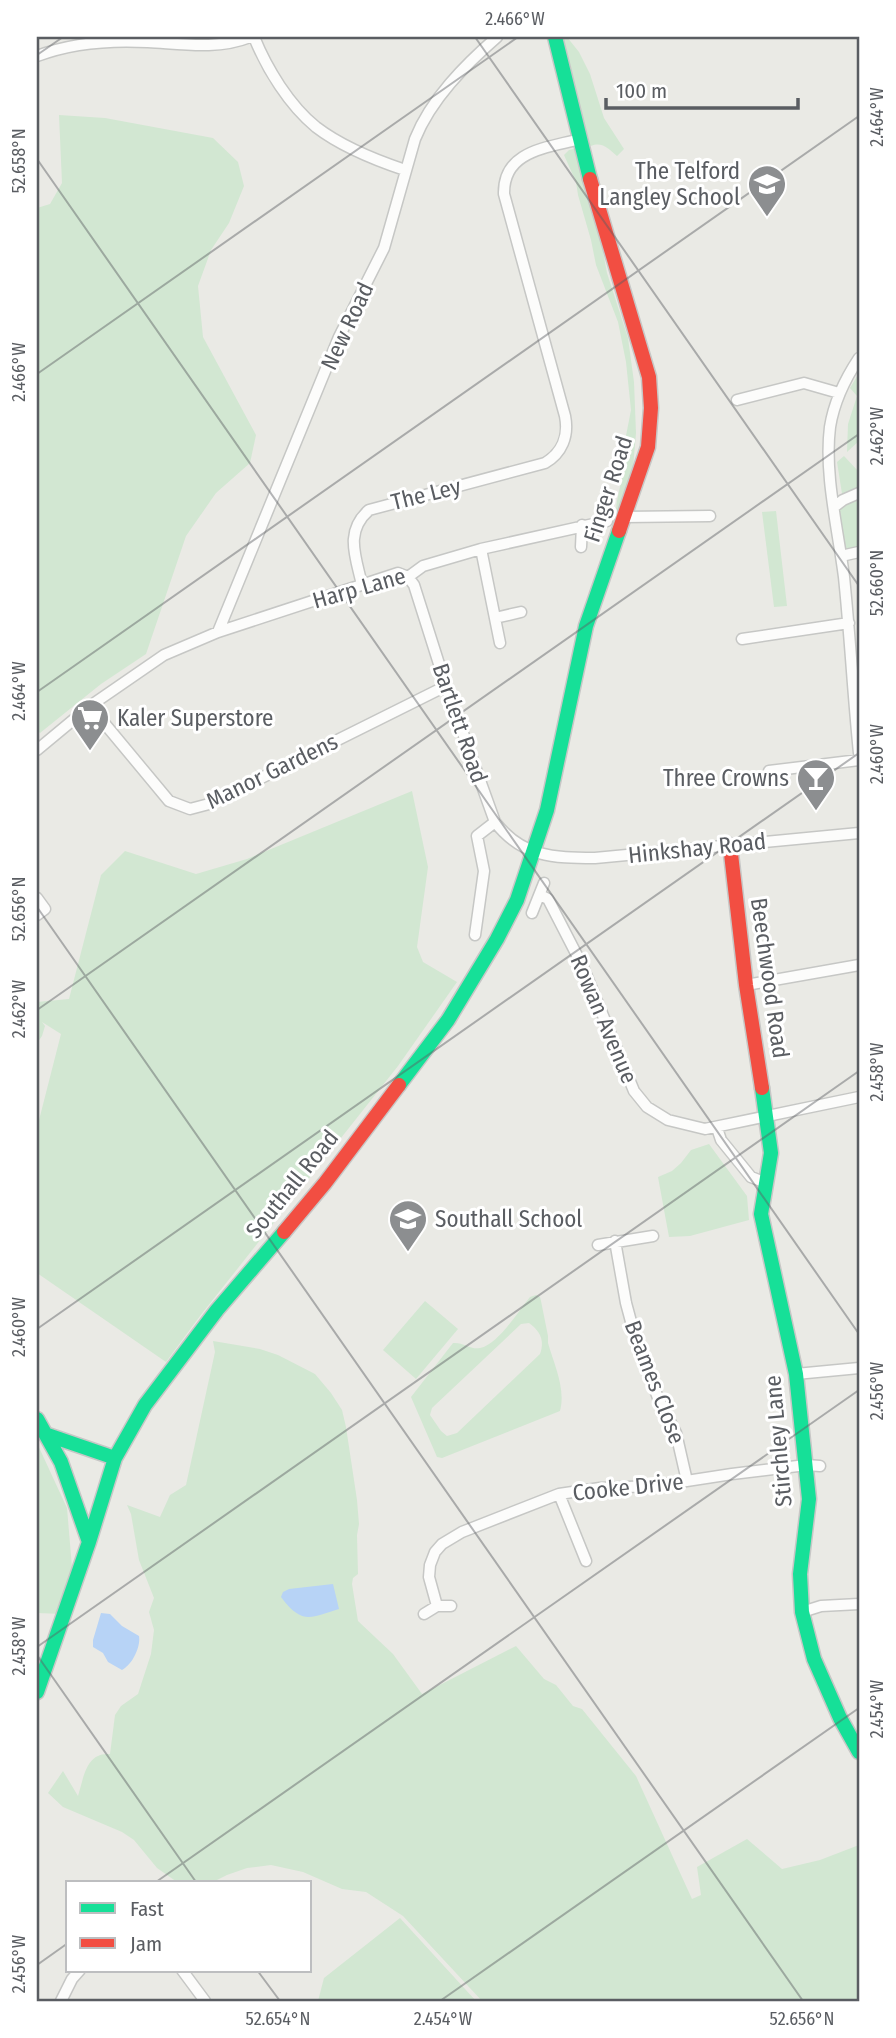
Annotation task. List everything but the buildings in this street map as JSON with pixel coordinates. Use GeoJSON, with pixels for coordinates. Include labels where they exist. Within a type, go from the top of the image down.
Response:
{"type":"FeatureCollection","features":[{"type":"Feature","properties":{"kind":"main road","name":"Finger Road"},"geometry":{"type":"LineString","coordinates":[[534,853],[547,810],[586,626],[648,447],[651,408],[649,377],[580,139],[555,37]]}},
{"type":"Feature","properties":{"kind":"main road","name":"Beechwood Road"},"geometry":{"type":"LineString","coordinates":[[730,845],[746,985],[768,1117]]}},
{"type":"Feature","properties":{"kind":"main road","name":"Southall Road"},"geometry":{"type":"LineString","coordinates":[[37,1692],[115,1458],[145,1405],[217,1310],[325,1183],[448,1020],[497,940],[517,900],[534,853]]}},
{"type":"Feature","properties":{"kind":"main road","name":"Stirchley Lane"},"geometry":{"type":"LineString","coordinates":[[768,1117],[771,1153],[761,1214],[813,1466],[800,1574],[802,1612],[814,1660],[840,1718],[859,1752]]}},
{"type":"Feature","properties":{"kind":"main road"},"geometry":{"type":"LineString","coordinates":[[37,1419],[48,1435],[89,1542]]}},
{"type":"Feature","properties":{"kind":"main road"},"geometry":{"type":"LineString","coordinates":[[48,1435],[115,1458]]}},
{"type":"Feature","properties":{"kind":"street"},"geometry":{"type":"LineString","coordinates":[[37,56],[92,40],[193,46],[229,43],[252,37],[281,86],[315,126],[337,141],[405,170]]}},
{"type":"Feature","properties":{"kind":"street","name":"New Road"},"geometry":{"type":"LineString","coordinates":[[218,632],[339,337],[384,248],[405,170],[421,124],[460,73],[497,37]]}},
{"type":"Feature","properties":{"kind":"street","name":"The Ley"},"geometry":{"type":"LineString","coordinates":[[362,585],[353,541],[359,519],[369,510],[530,468],[545,463],[559,452],[565,438],[566,419],[504,187],[510,168],[520,157],[580,139]]}},
{"type":"Feature","properties":{"kind":"street"},"geometry":{"type":"LineString","coordinates":[[859,358],[839,393],[829,445],[849,623],[859,753]]}},
{"type":"Feature","properties":{"kind":"street"},"geometry":{"type":"LineString","coordinates":[[737,400],[804,383],[839,393]]}},
{"type":"Feature","properties":{"kind":"street"},"geometry":{"type":"LineString","coordinates":[[834,507],[859,493]]}},
{"type":"Feature","properties":{"kind":"street"},"geometry":{"type":"LineString","coordinates":[[624,517],[710,516]]}},
{"type":"Feature","properties":{"kind":"street","name":"Harp Lane"},"geometry":{"type":"LineString","coordinates":[[37,750],[90,706],[164,655],[218,632],[398,573],[408,578],[423,566],[481,549],[607,521]]}},
{"type":"Feature","properties":{"kind":"street"},"geometry":{"type":"LineString","coordinates":[[581,547],[582,526]]}},
{"type":"Feature","properties":{"kind":"street"},"geometry":{"type":"LineString","coordinates":[[481,549],[499,643]]}},
{"type":"Feature","properties":{"kind":"street"},"geometry":{"type":"LineString","coordinates":[[841,556],[859,552]]}},
{"type":"Feature","properties":{"kind":"street","name":"Bartlett Road"},"geometry":{"type":"LineString","coordinates":[[408,578],[414,585],[446,686],[495,822],[507,838],[534,853]]}},
{"type":"Feature","properties":{"kind":"street"},"geometry":{"type":"LineString","coordinates":[[495,618],[521,612]]}},
{"type":"Feature","properties":{"kind":"street"},"geometry":{"type":"LineString","coordinates":[[742,639],[849,623]]}},
{"type":"Feature","properties":{"kind":"street","name":"Manor Gardens"},"geometry":{"type":"LineString","coordinates":[[90,706],[169,801],[190,809],[209,804],[446,686]]}},
{"type":"Feature","properties":{"kind":"street"},"geometry":{"type":"LineString","coordinates":[[769,771],[859,760]]}},
{"type":"Feature","properties":{"kind":"street"},"geometry":{"type":"LineString","coordinates":[[475,935],[488,871],[477,836],[495,822]]}},
{"type":"Feature","properties":{"kind":"street","name":"Hinkshay Road"},"geometry":{"type":"LineString","coordinates":[[534,853],[566,858],[595,858],[859,833]]}},
{"type":"Feature","properties":{"kind":"street"},"geometry":{"type":"LineString","coordinates":[[532,913],[544,883]]}},
{"type":"Feature","properties":{"kind":"street","name":"Rowan Avenue"},"geometry":{"type":"LineString","coordinates":[[540,895],[548,899],[583,967],[634,1091],[647,1107],[668,1120],[705,1129],[859,1097]]}},
{"type":"Feature","properties":{"kind":"street"},"geometry":{"type":"LineString","coordinates":[[37,898],[44,909],[37,915]]}},
{"type":"Feature","properties":{"kind":"street"},"geometry":{"type":"LineString","coordinates":[[746,985],[859,965]]}},
{"type":"Feature","properties":{"kind":"street"},"geometry":{"type":"LineString","coordinates":[[717,1128],[721,1140],[751,1177],[766,1183]]}},
{"type":"Feature","properties":{"kind":"street"},"geometry":{"type":"LineString","coordinates":[[598,1245],[653,1236]]}},
{"type":"Feature","properties":{"kind":"street","name":"Beames Close"},"geometry":{"type":"LineString","coordinates":[[615,1241],[633,1329],[658,1398],[676,1433],[687,1481]]}},
{"type":"Feature","properties":{"kind":"street"},"geometry":{"type":"LineString","coordinates":[[796,1374],[859,1368]]}},
{"type":"Feature","properties":{"kind":"street","name":"Cooke Drive"},"geometry":{"type":"LineString","coordinates":[[437,1606],[429,1577],[435,1552],[442,1544],[462,1532],[559,1494],[654,1486],[813,1466]]}},
{"type":"Feature","properties":{"kind":"street"},"geometry":{"type":"LineString","coordinates":[[559,1494],[586,1561]]}},
{"type":"Feature","properties":{"kind":"street"},"geometry":{"type":"LineString","coordinates":[[802,1612],[821,1606],[859,1604]]}},
{"type":"Feature","properties":{"kind":"street"},"geometry":{"type":"LineString","coordinates":[[424,1614],[437,1606],[452,1606]]}},
{"type":"Feature","properties":{"kind":"street"},"geometry":{"type":"LineString","coordinates":[[61,2001],[78,1972]]}},
{"type":"Feature","properties":{"kind":"street"},"geometry":{"type":"LineString","coordinates":[[184,1972],[205,2001]]}},
{"type":"Feature","properties":{"kind":"green space"},"geometry":{"type":"Polygon","coordinates":[[[555,37],[567,37],[579,52],[590,74],[604,118],[624,149],[617,156],[605,146],[591,146],[580,139],[555,37]]]}},
{"type":"Feature","properties":{"kind":"green space"},"geometry":{"type":"Polygon","coordinates":[[[59,115],[105,118],[213,138],[238,162],[244,186],[229,223],[211,250],[198,286],[203,337],[256,435],[250,463],[216,493],[186,536],[146,654],[101,684],[40,733],[37,730],[37,208],[50,204],[62,183],[59,115]]]}},
{"type":"Feature","properties":{"kind":"green space"},"geometry":{"type":"Polygon","coordinates":[[[574,149],[599,230],[607,273],[628,338],[634,382],[636,433],[632,480],[619,514],[616,509],[631,410],[626,362],[618,322],[596,265],[576,182],[564,155],[574,149]]]}},
{"type":"Feature","properties":{"kind":"green space"},"geometry":{"type":"Polygon","coordinates":[[[859,373],[859,441],[847,452],[848,424],[857,396],[850,388],[859,373]]]}},
{"type":"Feature","properties":{"kind":"green space"},"geometry":{"type":"Polygon","coordinates":[[[844,456],[859,472],[859,552],[841,556],[834,507],[843,500],[837,462],[844,456]]]}},
{"type":"Feature","properties":{"kind":"green space"},"geometry":{"type":"Polygon","coordinates":[[[776,511],[787,606],[774,607],[762,512],[776,511]]]}},
{"type":"Feature","properties":{"kind":"green space"},"geometry":{"type":"Polygon","coordinates":[[[412,791],[428,867],[417,947],[423,962],[457,982],[398,1066],[166,1362],[37,1273],[37,1128],[61,1034],[42,1022],[45,1026],[37,1043],[37,1002],[69,999],[101,875],[125,851],[196,874],[247,859],[412,791]]]}},
{"type":"Feature","properties":{"kind":"green space"},"geometry":{"type":"Polygon","coordinates":[[[709,1144],[747,1196],[749,1220],[690,1236],[669,1237],[658,1177],[672,1171],[691,1150],[709,1144]]]}},
{"type":"Feature","properties":{"kind":"green space"},"geometry":{"type":"Polygon","coordinates":[[[530,1297],[540,1297],[548,1343],[562,1394],[560,1411],[442,1458],[437,1457],[411,1397],[453,1343],[480,1348],[494,1341],[530,1297]],[[529,1323],[521,1324],[432,1408],[430,1415],[447,1436],[457,1433],[540,1354],[542,1340],[529,1323]]]}},
{"type":"Feature","properties":{"kind":"green space"},"geometry":{"type":"Polygon","coordinates":[[[425,1301],[458,1329],[416,1379],[383,1350],[425,1301]]]}},
{"type":"Feature","properties":{"kind":"green space"},"geometry":{"type":"Polygon","coordinates":[[[213,1341],[278,1355],[315,1374],[342,1410],[359,1524],[358,1574],[353,1578],[352,1584],[358,1621],[393,1654],[422,1694],[516,1646],[544,1679],[556,1685],[573,1706],[582,1709],[636,1776],[692,1899],[701,1895],[697,1867],[747,1839],[782,1869],[820,1860],[859,1845],[859,2001],[482,2001],[403,1916],[366,1892],[342,1889],[303,1872],[271,1865],[247,1868],[215,1881],[176,1881],[157,1868],[134,1840],[122,1832],[63,1807],[48,1793],[63,1771],[78,1796],[91,1761],[102,1754],[110,1754],[115,1715],[121,1706],[138,1694],[151,1654],[154,1630],[149,1612],[154,1598],[139,1560],[127,1505],[160,1517],[170,1495],[186,1485],[215,1352],[213,1341]]]}},
{"type":"Feature","properties":{"kind":"green space"},"geometry":{"type":"Polygon","coordinates":[[[37,1443],[67,1508],[73,1579],[62,1614],[37,1613],[37,1443]]]}},
{"type":"Feature","properties":{"kind":"green space"},"geometry":{"type":"Polygon","coordinates":[[[400,1918],[476,2001],[318,2001],[324,1978],[400,1918]]]}},
{"type":"Feature","properties":{"kind":"water"},"geometry":{"type":"Polygon","coordinates":[[[333,1584],[339,1609],[313,1617],[295,1612],[281,1597],[283,1592],[289,1589],[333,1584]]]}},
{"type":"Feature","properties":{"kind":"water"},"geometry":{"type":"Polygon","coordinates":[[[101,1613],[110,1614],[122,1626],[139,1636],[135,1655],[122,1670],[108,1662],[103,1653],[93,1647],[101,1613]]]}},
{"type":"Feature","properties":{"kind":"traffic: fast"},"geometry":{"type":"LineString","coordinates":[[555,37],[590,179]]}},
{"type":"Feature","properties":{"kind":"traffic: fast"},"geometry":{"type":"LineString","coordinates":[[399,1085],[448,1020],[497,939],[517,900],[547,810],[586,626],[619,531]]}},
{"type":"Feature","properties":{"kind":"traffic: fast"},"geometry":{"type":"LineString","coordinates":[[762,1088],[771,1153],[761,1214],[796,1374],[809,1499],[800,1574],[802,1612],[814,1659],[840,1718],[859,1752]]}},
{"type":"Feature","properties":{"kind":"traffic: fast"},"geometry":{"type":"LineString","coordinates":[[37,1692],[115,1458],[145,1405],[217,1310],[284,1232]]}},
{"type":"Feature","properties":{"kind":"traffic: fast"},"geometry":{"type":"LineString","coordinates":[[37,1419],[61,1462],[89,1542]]}},
{"type":"Feature","properties":{"kind":"traffic: fast"},"geometry":{"type":"LineString","coordinates":[[48,1435],[115,1458]]}},
{"type":"Feature","properties":{"kind":"traffic: jam"},"geometry":{"type":"LineString","coordinates":[[590,179],[649,377],[651,408],[648,447],[619,531]]}},
{"type":"Feature","properties":{"kind":"traffic: jam"},"geometry":{"type":"LineString","coordinates":[[730,845],[746,985],[762,1088]]}},
{"type":"Feature","properties":{"kind":"traffic: jam"},"geometry":{"type":"LineString","coordinates":[[284,1232],[325,1183],[399,1085]]}},
{"type":"Feature","properties":{"kind":"place","name":"The Telford Langley School"},"geometry":{"type":"Point","coordinates":[767,218]}},
{"type":"Feature","properties":{"kind":"place","name":"Kaler Superstore"},"geometry":{"type":"Point","coordinates":[90,752]}},
{"type":"Feature","properties":{"kind":"place","name":"Three Crowns"},"geometry":{"type":"Point","coordinates":[816,812]}},
{"type":"Feature","properties":{"kind":"place","name":"Southall School"},"geometry":{"type":"Point","coordinates":[408,1253]}}]}
